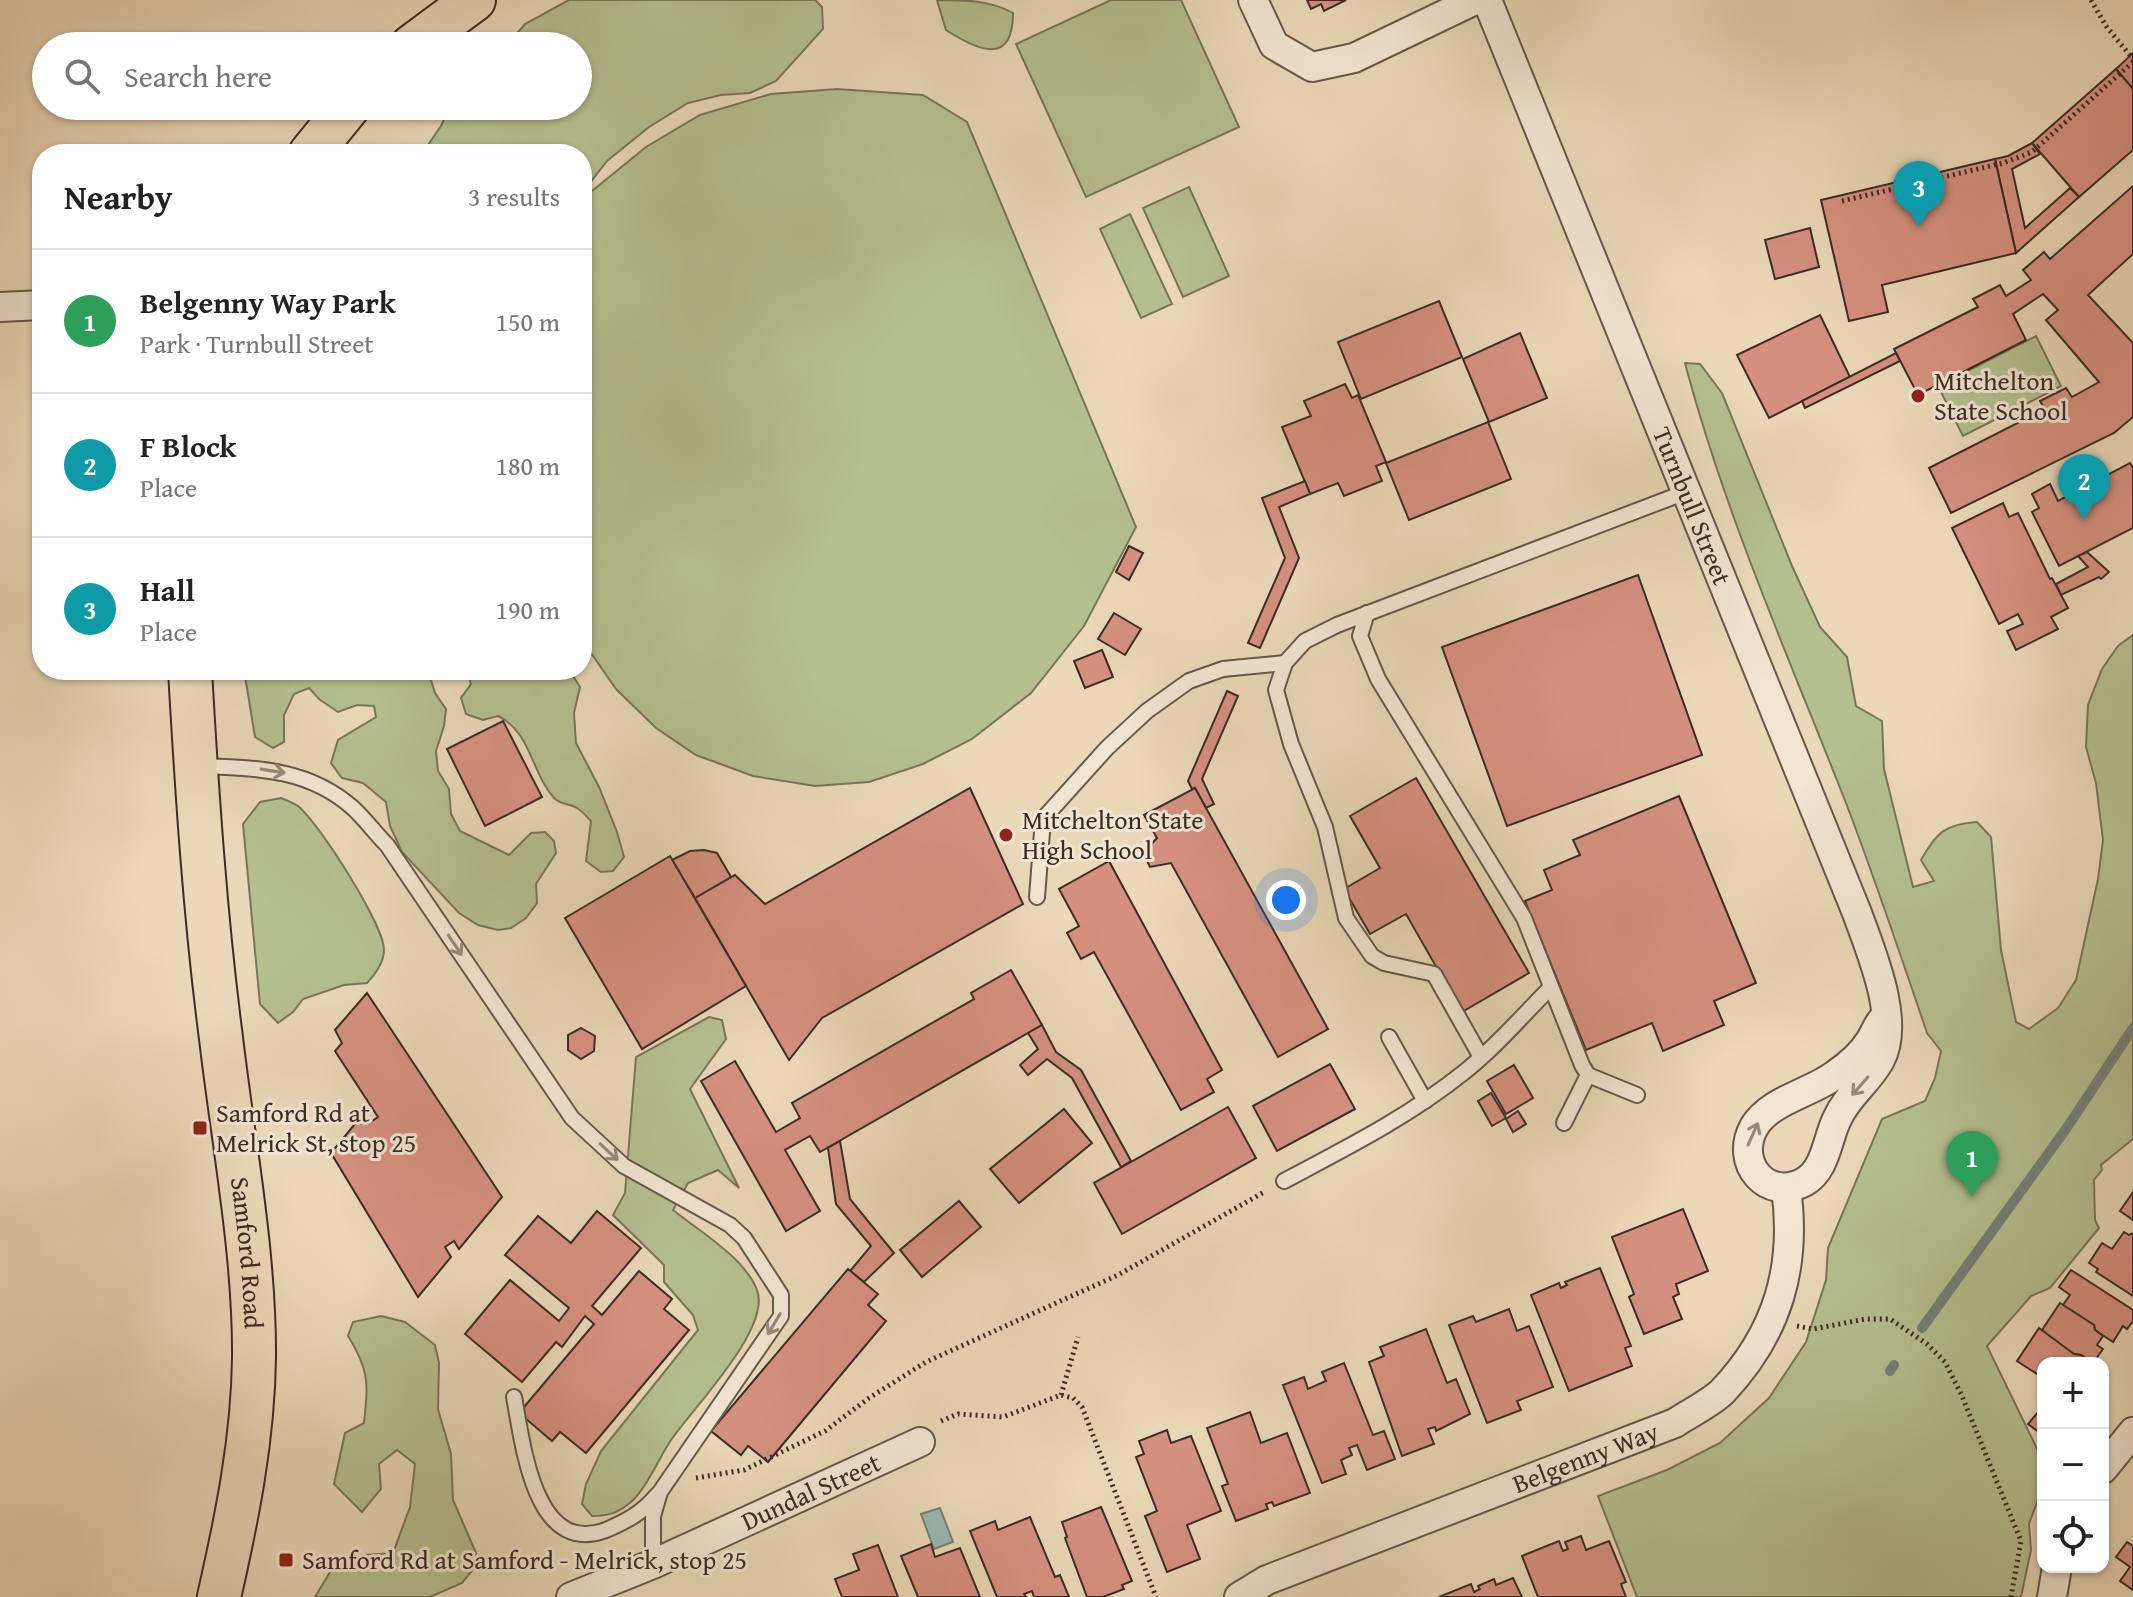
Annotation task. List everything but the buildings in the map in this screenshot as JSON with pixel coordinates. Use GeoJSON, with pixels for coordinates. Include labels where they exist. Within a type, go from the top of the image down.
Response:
{"type":"FeatureCollection","features":[{"type":"Feature","properties":{"kind":"main road"},"geometry":{"type":"LineString","coordinates":[[431,32],[474,0]]}},
{"type":"Feature","properties":{"kind":"main road"},"geometry":{"type":"LineString","coordinates":[[318,144],[338,120]]}},
{"type":"Feature","properties":{"kind":"main road","name":"Samford Road"},"geometry":{"type":"LineString","coordinates":[[191,680],[206,916],[252,1289],[254,1357],[245,1470],[219,1597]]}},
{"type":"Feature","properties":{"kind":"street"},"geometry":{"type":"LineString","coordinates":[[1253,0],[1274,45],[1312,67],[1354,58],[1475,0]]}},
{"type":"Feature","properties":{"kind":"street","name":"Turnbull Street"},"geometry":{"type":"LineString","coordinates":[[1487,0],[1857,913],[1883,991],[1887,1039],[1881,1059],[1841,1109],[1814,1175],[1786,1188]]}},
{"type":"Feature","properties":{"kind":"street"},"geometry":{"type":"LineString","coordinates":[[0,307],[32,305]]}},
{"type":"Feature","properties":{"kind":"street"},"geometry":{"type":"LineString","coordinates":[[1786,1188],[1763,1181],[1753,1172],[1747,1144],[1754,1128],[1763,1116],[1778,1106],[1836,1075],[1862,1052],[1872,1039],[1878,1023],[1886,1016]]}},
{"type":"Feature","properties":{"kind":"street","name":"Belgenny Way"},"geometry":{"type":"LineString","coordinates":[[1239,1597],[1267,1580],[1675,1423],[1720,1394],[1753,1354],[1772,1321],[1788,1268],[1790,1217],[1786,1188]]}},
{"type":"Feature","properties":{"kind":"street"},"geometry":{"type":"LineString","coordinates":[[2109,1462],[2133,1432]]}},
{"type":"Feature","properties":{"kind":"street","name":"Dundal Street"},"geometry":{"type":"LineString","coordinates":[[571,1597],[653,1564],[920,1442]]}},
{"type":"Feature","properties":{"kind":"street"},"geometry":{"type":"LineString","coordinates":[[2052,1597],[2056,1573]]}},
{"type":"Feature","properties":{"kind":"lane"},"geometry":{"type":"LineString","coordinates":[[1481,1057],[1434,974],[1384,963],[1372,956],[1346,918],[1325,827],[1291,744],[1276,690],[1285,663],[1305,641],[1367,613],[1686,492]]}},
{"type":"Feature","properties":{"kind":"lane"},"geometry":{"type":"LineString","coordinates":[[1367,613],[1360,636],[1378,679],[1524,918],[1588,1075],[1637,1095]]}},
{"type":"Feature","properties":{"kind":"lane"},"geometry":{"type":"LineString","coordinates":[[1037,897],[1043,819],[1107,748],[1147,711],[1189,681],[1223,669],[1285,663]]}},
{"type":"Feature","properties":{"kind":"lane"},"geometry":{"type":"LineString","coordinates":[[195,765],[282,771],[316,785],[351,807],[387,845],[572,1118],[624,1166],[730,1225],[744,1238],[781,1295],[781,1316],[660,1492],[653,1516],[653,1564]]}},
{"type":"Feature","properties":{"kind":"lane"},"geometry":{"type":"LineString","coordinates":[[1284,1181],[1388,1125],[1425,1101],[1481,1057],[1551,987]]}},
{"type":"Feature","properties":{"kind":"lane"},"geometry":{"type":"LineString","coordinates":[[1389,1037],[1425,1101]]}},
{"type":"Feature","properties":{"kind":"lane"},"geometry":{"type":"LineString","coordinates":[[1564,1123],[1588,1075]]}},
{"type":"Feature","properties":{"kind":"lane"},"geometry":{"type":"LineString","coordinates":[[514,1397],[526,1461],[540,1499],[561,1527],[576,1534],[593,1534],[629,1521],[660,1492]]}},
{"type":"Feature","properties":{"kind":"path"},"geometry":{"type":"LineString","coordinates":[[1842,201],[2003,163],[2032,152],[2133,60],[2106,26],[2091,0]]}},
{"type":"Feature","properties":{"kind":"path"},"geometry":{"type":"LineString","coordinates":[[668,1477],[700,1478],[744,1470],[825,1431],[869,1398],[926,1362],[1118,1275],[1284,1181]]}},
{"type":"Feature","properties":{"kind":"path"},"geometry":{"type":"LineString","coordinates":[[1772,1321],[1813,1329],[1866,1319],[1890,1319],[1927,1344],[1945,1362],[2021,1541],[2011,1597]]}},
{"type":"Feature","properties":{"kind":"path"},"geometry":{"type":"LineString","coordinates":[[1061,1395],[1078,1337]]}},
{"type":"Feature","properties":{"kind":"path"},"geometry":{"type":"LineString","coordinates":[[920,1442],[944,1418],[958,1414],[1003,1417],[1061,1395],[1073,1398],[1082,1407],[1156,1597]]}},
{"type":"Feature","properties":{"kind":"green space"},"geometry":{"type":"Polygon","coordinates":[[[569,0],[815,0],[822,7],[823,29],[776,81],[750,93],[721,95],[688,103],[649,127],[607,161],[592,180],[592,144],[429,144],[444,120],[592,120],[592,32],[518,32],[525,24],[569,0]]]}},
{"type":"Feature","properties":{"kind":"green space"},"geometry":{"type":"Polygon","coordinates":[[[937,0],[986,3],[1013,13],[1007,41],[1000,47],[981,48],[946,30],[937,0]]]}},
{"type":"Feature","properties":{"kind":"green space"},"geometry":{"type":"Polygon","coordinates":[[[1111,0],[1181,0],[1239,127],[1086,197],[1016,44],[1111,0]]]}},
{"type":"Feature","properties":{"kind":"green space"},"geometry":{"type":"Polygon","coordinates":[[[837,89],[923,95],[967,122],[1136,527],[1084,626],[1031,693],[972,739],[923,764],[869,782],[815,786],[753,776],[696,755],[656,728],[616,689],[592,654],[592,191],[646,147],[700,115],[771,94],[837,89]]]}},
{"type":"Feature","properties":{"kind":"green space"},"geometry":{"type":"Polygon","coordinates":[[[1189,187],[1229,276],[1183,297],[1143,208],[1189,187]]]}},
{"type":"Feature","properties":{"kind":"green space"},"geometry":{"type":"Polygon","coordinates":[[[1130,214],[1172,304],[1141,318],[1100,229],[1130,214]]]}},
{"type":"Feature","properties":{"kind":"green space"},"geometry":{"type":"Polygon","coordinates":[[[2036,336],[2061,386],[1963,436],[1938,386],[2036,336]]]}},
{"type":"Feature","properties":{"kind":"green space"},"geometry":{"type":"Polygon","coordinates":[[[1685,363],[1700,364],[1722,393],[1820,627],[1847,657],[1856,706],[1882,721],[1884,769],[1913,887],[1934,881],[1921,860],[1937,837],[1949,828],[1977,822],[1991,837],[2001,950],[2016,1022],[2029,1029],[2058,1008],[2076,980],[2098,879],[2103,840],[2096,783],[2086,747],[2088,705],[2102,669],[2118,646],[2133,635],[2133,1139],[2101,1165],[2102,1170],[2094,1180],[2095,1220],[2099,1228],[2050,1288],[2031,1296],[1987,1346],[2037,1449],[2037,1502],[2029,1524],[2031,1550],[2021,1597],[1637,1597],[1598,1496],[1667,1470],[1720,1443],[1769,1398],[1806,1342],[1826,1280],[1828,1248],[1882,1119],[1925,1101],[1935,1078],[1941,1051],[1927,1033],[1857,832],[1738,530],[1685,363]]]}},
{"type":"Feature","properties":{"kind":"green space"},"geometry":{"type":"Polygon","coordinates":[[[246,680],[431,680],[435,693],[446,709],[436,751],[438,771],[449,789],[451,814],[460,831],[509,855],[531,833],[545,832],[554,841],[556,853],[536,884],[537,903],[526,918],[511,928],[498,930],[478,925],[459,913],[402,852],[390,826],[386,802],[363,783],[342,778],[331,763],[338,740],[376,717],[374,706],[357,705],[338,712],[309,688],[294,694],[284,715],[284,742],[273,748],[255,737],[246,680]]]}},
{"type":"Feature","properties":{"kind":"green space"},"geometry":{"type":"Polygon","coordinates":[[[470,680],[575,680],[580,687],[574,713],[576,743],[599,787],[624,857],[613,871],[601,872],[586,861],[591,821],[577,808],[554,798],[524,742],[509,723],[498,716],[483,720],[466,714],[461,698],[471,684],[470,680]]]}},
{"type":"Feature","properties":{"kind":"green space"},"geometry":{"type":"Polygon","coordinates":[[[281,798],[298,806],[308,816],[334,852],[374,919],[384,950],[378,968],[367,983],[344,985],[303,999],[293,1012],[278,1023],[260,1004],[243,824],[260,802],[281,798]]]}},
{"type":"Feature","properties":{"kind":"green space"},"geometry":{"type":"Polygon","coordinates":[[[709,1017],[722,1020],[726,1039],[690,1089],[739,1188],[718,1170],[688,1183],[673,1210],[742,1267],[757,1290],[758,1306],[753,1325],[728,1368],[671,1440],[637,1496],[617,1511],[592,1516],[582,1504],[586,1484],[601,1451],[698,1330],[693,1315],[664,1282],[664,1265],[613,1215],[625,1193],[636,1057],[709,1017]]]}},
{"type":"Feature","properties":{"kind":"green space"},"geometry":{"type":"Polygon","coordinates":[[[381,1316],[405,1322],[435,1345],[439,1363],[438,1409],[451,1454],[453,1500],[476,1553],[475,1567],[462,1583],[430,1597],[315,1597],[339,1557],[393,1553],[410,1507],[415,1464],[397,1450],[379,1464],[381,1489],[362,1512],[334,1484],[345,1433],[364,1423],[366,1378],[348,1336],[353,1322],[381,1316]]]}},
{"type":"Feature","properties":{"kind":"water"},"geometry":{"type":"Polygon","coordinates":[[[940,1508],[953,1542],[934,1549],[921,1514],[940,1508]]]}},
{"type":"Feature","properties":{"kind":"waterway"},"geometry":{"type":"LineString","coordinates":[[1922,1328],[2066,1129],[2133,1028]]}},
{"type":"Feature","properties":{"kind":"waterway"},"geometry":{"type":"LineString","coordinates":[[1890,1371],[1894,1365]]}},
{"type":"Feature","properties":{"kind":"place","name":"Hall"},"geometry":{"type":"Point","coordinates":[1919,227]}},
{"type":"Feature","properties":{"kind":"place","name":"Mitchelton State School"},"geometry":{"type":"Point","coordinates":[1918,396]}},
{"type":"Feature","properties":{"kind":"place","name":"F Block"},"geometry":{"type":"Point","coordinates":[2084,520]}},
{"type":"Feature","properties":{"kind":"place","name":"Mitchelton State High School"},"geometry":{"type":"Point","coordinates":[1006,835]}},
{"type":"Feature","properties":{"kind":"place","name":"Samford Rd at Melrick St, stop 25"},"geometry":{"type":"Point","coordinates":[200,1128]}},
{"type":"Feature","properties":{"kind":"place","name":"Belgenny Way Park"},"geometry":{"type":"Point","coordinates":[1972,1197]}},
{"type":"Feature","properties":{"kind":"place","name":"Samford Rd at Samford - Melrick, stop 25"},"geometry":{"type":"Point","coordinates":[286,1560]}}]}
